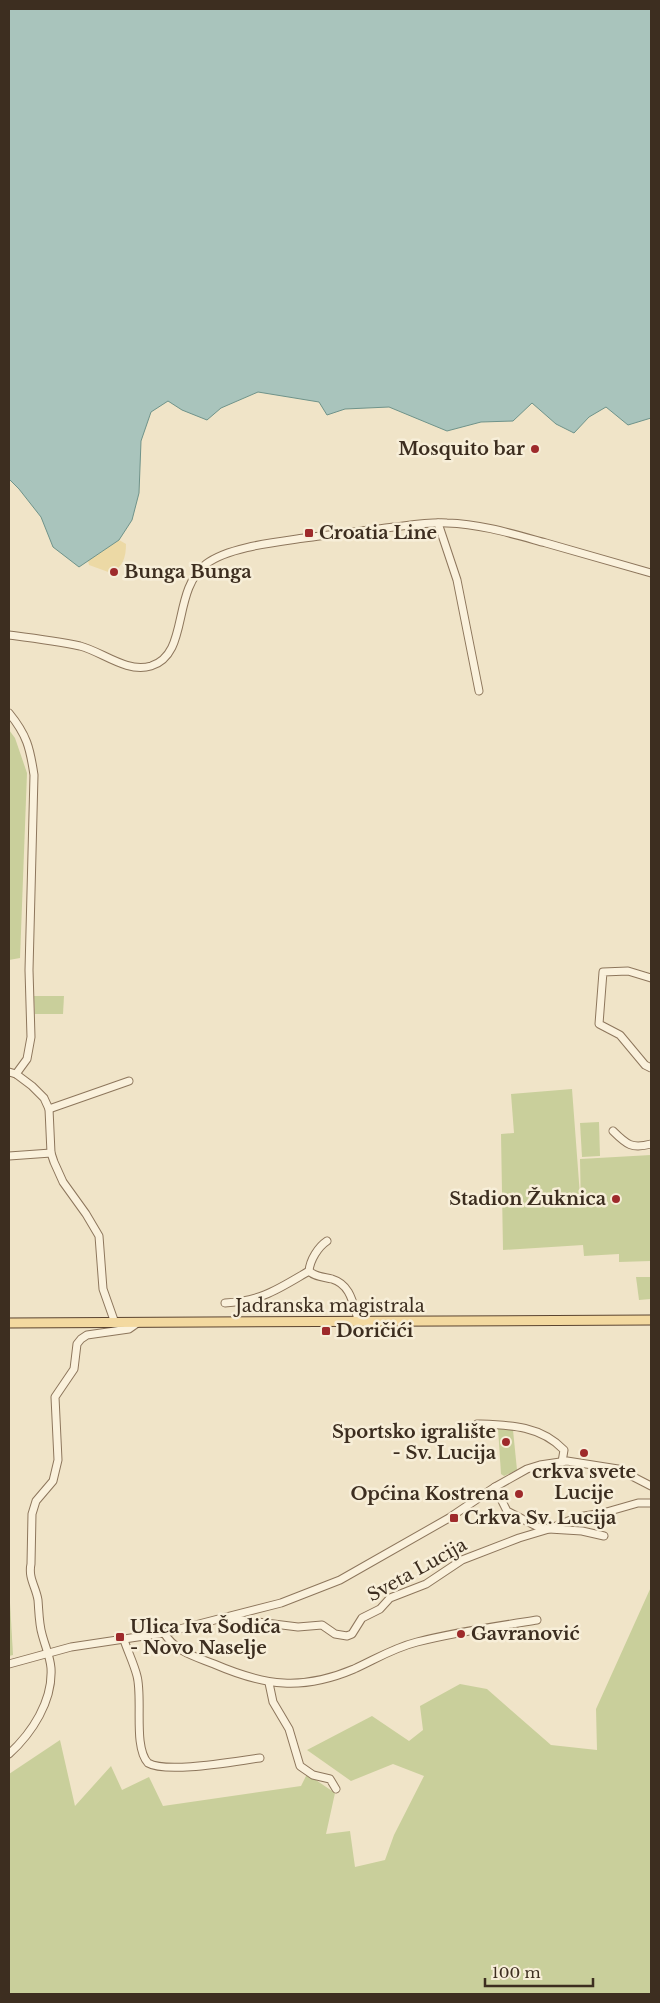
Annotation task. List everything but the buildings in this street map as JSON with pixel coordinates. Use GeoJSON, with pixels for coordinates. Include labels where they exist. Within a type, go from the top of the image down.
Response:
{"type":"FeatureCollection","features":[{"type":"Feature","properties":{"kind":"main road","name":"Jadranska magistrala"},"geometry":{"type":"LineString","coordinates":[[9,1323],[651,1320]]}},
{"type":"Feature","properties":{"kind":"street"},"geometry":{"type":"LineString","coordinates":[[438,522],[457,580],[478,691]]}},
{"type":"Feature","properties":{"kind":"street"},"geometry":{"type":"LineString","coordinates":[[9,634],[82,647],[118,662],[134,666],[153,665],[168,654],[174,644],[186,593],[192,580],[206,564],[218,557],[231,552],[292,540],[438,522],[496,529],[651,574]]}},
{"type":"Feature","properties":{"kind":"street"},"geometry":{"type":"LineString","coordinates":[[9,713],[20,726],[30,748],[34,775],[29,970],[31,1037],[27,1059],[12,1073],[32,1086],[44,1098],[50,1108],[51,1153],[63,1182],[99,1236],[103,1289],[115,1323]]}},
{"type":"Feature","properties":{"kind":"street"},"geometry":{"type":"LineString","coordinates":[[651,978],[628,971],[603,972],[600,1024],[620,1035],[646,1065],[651,1068]]}},
{"type":"Feature","properties":{"kind":"street"},"geometry":{"type":"LineString","coordinates":[[50,1108],[128,1081]]}},
{"type":"Feature","properties":{"kind":"street"},"geometry":{"type":"LineString","coordinates":[[613,1131],[622,1140],[638,1148],[651,1144]]}},
{"type":"Feature","properties":{"kind":"street"},"geometry":{"type":"LineString","coordinates":[[9,1156],[51,1153]]}},
{"type":"Feature","properties":{"kind":"street"},"geometry":{"type":"LineString","coordinates":[[309,1271],[318,1248],[327,1241]]}},
{"type":"Feature","properties":{"kind":"street"},"geometry":{"type":"LineString","coordinates":[[224,1303],[244,1302],[269,1294],[309,1271]]}},
{"type":"Feature","properties":{"kind":"street"},"geometry":{"type":"LineString","coordinates":[[309,1271],[316,1276],[333,1280],[343,1285],[351,1297],[359,1322]]}},
{"type":"Feature","properties":{"kind":"street"},"geometry":{"type":"LineString","coordinates":[[9,1754],[26,1738],[34,1726],[46,1698],[51,1669],[49,1652],[42,1633],[37,1597],[29,1571],[31,1564],[32,1514],[36,1501],[53,1481],[58,1460],[55,1397],[74,1369],[77,1344],[81,1339],[97,1333],[129,1329],[139,1322]]}},
{"type":"Feature","properties":{"kind":"street"},"geometry":{"type":"LineString","coordinates":[[477,1424],[510,1425],[533,1429],[558,1444],[564,1450],[562,1462]]}},
{"type":"Feature","properties":{"kind":"street","name":"Sveta Lucija"},"geometry":{"type":"LineString","coordinates":[[9,1664],[71,1647],[164,1633],[281,1603],[340,1580],[448,1518],[495,1487],[527,1469],[540,1465],[562,1462],[618,1468],[651,1486]]}},
{"type":"Feature","properties":{"kind":"street","name":"Sveta Lucija"},"geometry":{"type":"LineString","coordinates":[[495,1487],[507,1511],[538,1527],[582,1531],[604,1536]]}},
{"type":"Feature","properties":{"kind":"street","name":"Sveta Lucija"},"geometry":{"type":"LineString","coordinates":[[221,1618],[298,1627],[322,1624],[335,1634],[347,1636],[352,1634],[362,1618],[380,1609],[390,1598],[419,1588],[462,1560],[478,1552],[549,1529],[578,1517],[603,1513],[638,1503],[651,1502]]}},
{"type":"Feature","properties":{"kind":"street"},"geometry":{"type":"LineString","coordinates":[[164,1633],[174,1647],[240,1675],[269,1683],[298,1684],[354,1669],[385,1652],[417,1642],[538,1620]]}},
{"type":"Feature","properties":{"kind":"street"},"geometry":{"type":"LineString","coordinates":[[124,1640],[137,1676],[140,1731],[143,1753],[148,1763],[161,1768],[218,1764],[260,1758]]}},
{"type":"Feature","properties":{"kind":"street"},"geometry":{"type":"LineString","coordinates":[[269,1683],[272,1702],[288,1729],[300,1766],[313,1775],[330,1779],[336,1789]]}},
{"type":"Feature","properties":{"kind":"green space"},"geometry":{"type":"Polygon","coordinates":[[[9,730],[15,738],[27,773],[20,958],[9,960],[9,730]]]}},
{"type":"Feature","properties":{"kind":"green space"},"geometry":{"type":"Polygon","coordinates":[[[34,996],[64,996],[63,1014],[35,1014],[34,996]]]}},
{"type":"Feature","properties":{"kind":"green space"},"geometry":{"type":"Polygon","coordinates":[[[572,1089],[581,1209],[580,1159],[651,1155],[651,1261],[619,1262],[619,1254],[584,1256],[583,1245],[503,1250],[501,1134],[514,1133],[511,1094],[572,1089]]]}},
{"type":"Feature","properties":{"kind":"green space"},"geometry":{"type":"Polygon","coordinates":[[[599,1122],[600,1156],[582,1157],[580,1123],[599,1122]]]}},
{"type":"Feature","properties":{"kind":"green space"},"geometry":{"type":"Polygon","coordinates":[[[636,1277],[651,1277],[651,1299],[639,1300],[636,1277]]]}},
{"type":"Feature","properties":{"kind":"green space"},"geometry":{"type":"Polygon","coordinates":[[[498,1428],[513,1430],[517,1470],[504,1476],[501,1474],[498,1428]]]}},
{"type":"Feature","properties":{"kind":"green space"},"geometry":{"type":"Polygon","coordinates":[[[9,1585],[13,1655],[9,1656],[9,1585]]]}},
{"type":"Feature","properties":{"kind":"green space"},"geometry":{"type":"Polygon","coordinates":[[[651,1587],[651,1994],[9,1994],[9,1774],[60,1740],[75,1806],[111,1766],[122,1790],[149,1777],[163,1806],[301,1786],[307,1774],[335,1793],[326,1834],[350,1831],[355,1867],[385,1860],[394,1835],[424,1776],[393,1764],[351,1781],[307,1750],[372,1716],[409,1741],[423,1730],[420,1706],[460,1684],[487,1689],[551,1745],[597,1750],[596,1709],[651,1587]]]}},
{"type":"Feature","properties":{"kind":"sand"},"geometry":{"type":"Polygon","coordinates":[[[119,540],[126,544],[125,553],[121,565],[115,571],[111,573],[89,565],[88,561],[119,540]]]}},
{"type":"Feature","properties":{"kind":"water"},"geometry":{"type":"Polygon","coordinates":[[[9,9],[651,9],[651,418],[628,425],[606,407],[589,417],[574,433],[556,424],[532,403],[513,421],[481,422],[447,431],[389,407],[345,409],[327,415],[319,402],[258,392],[221,408],[207,420],[182,410],[168,401],[151,412],[141,441],[139,493],[132,520],[119,540],[79,567],[53,547],[41,517],[9,479],[9,9]]]}},
{"type":"Feature","properties":{"kind":"place","name":"Mosquito bar"},"geometry":{"type":"Point","coordinates":[535,449]}},
{"type":"Feature","properties":{"kind":"place","name":"Croatia Line"},"geometry":{"type":"Point","coordinates":[309,533]}},
{"type":"Feature","properties":{"kind":"place","name":"Bunga Bunga"},"geometry":{"type":"Point","coordinates":[114,572]}},
{"type":"Feature","properties":{"kind":"place","name":"Stadion Žuknica"},"geometry":{"type":"Point","coordinates":[616,1199]}},
{"type":"Feature","properties":{"kind":"place","name":"Doričići"},"geometry":{"type":"Point","coordinates":[326,1331]}},
{"type":"Feature","properties":{"kind":"place","name":"Sportsko igralište - Sv. Lucija"},"geometry":{"type":"Point","coordinates":[506,1442]}},
{"type":"Feature","properties":{"kind":"place","name":"crkva svete Lucije"},"geometry":{"type":"Point","coordinates":[584,1453]}},
{"type":"Feature","properties":{"kind":"place","name":"Općina Kostrena"},"geometry":{"type":"Point","coordinates":[519,1494]}},
{"type":"Feature","properties":{"kind":"place","name":"Crkva Sv. Lucija"},"geometry":{"type":"Point","coordinates":[454,1518]}},
{"type":"Feature","properties":{"kind":"place","name":"Gavranović"},"geometry":{"type":"Point","coordinates":[461,1634]}},
{"type":"Feature","properties":{"kind":"place","name":"Ulica Iva Šodića - Novo Naselje"},"geometry":{"type":"Point","coordinates":[120,1637]}}]}
